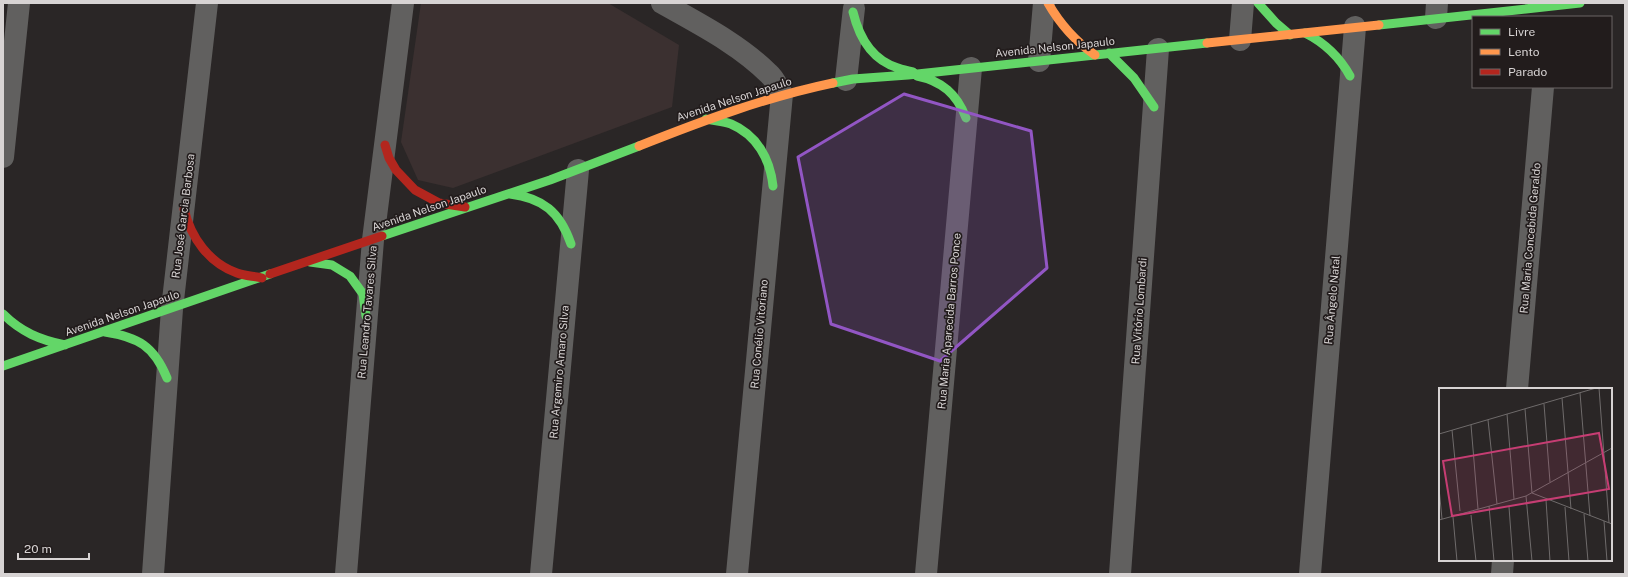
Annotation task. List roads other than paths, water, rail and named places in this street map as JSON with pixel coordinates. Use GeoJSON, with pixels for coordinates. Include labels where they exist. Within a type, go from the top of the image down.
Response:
{"type":"FeatureCollection","features":[{"type":"Feature","properties":{"kind":"main road"},"geometry":{"type":"LineString","coordinates":[[1048,3],[1065,30],[1095,55]]}},
{"type":"Feature","properties":{"kind":"main road"},"geometry":{"type":"LineString","coordinates":[[1258,3],[1276,24],[1290,35]]}},
{"type":"Feature","properties":{"kind":"main road","name":"Avenida Nelson Japaulo"},"geometry":{"type":"LineString","coordinates":[[3,366],[310,262],[466,207],[510,194],[578,170],[706,119],[782,94],[846,80],[908,75],[1290,35],[1354,27],[1436,11],[1485,14],[1503,11],[1549,12],[1580,3]]}},
{"type":"Feature","properties":{"kind":"main road"},"geometry":{"type":"LineString","coordinates":[[1470,4],[1485,14]]}},
{"type":"Feature","properties":{"kind":"main road"},"geometry":{"type":"LineString","coordinates":[[854,7],[860,35],[874,54],[894,67],[918,73]]}},
{"type":"Feature","properties":{"kind":"main road"},"geometry":{"type":"LineString","coordinates":[[1503,11],[1512,16]]}},
{"type":"Feature","properties":{"kind":"main road"},"geometry":{"type":"LineString","coordinates":[[1305,33],[1320,40],[1332,50],[1343,62],[1350,76]]}},
{"type":"Feature","properties":{"kind":"main road"},"geometry":{"type":"LineString","coordinates":[[1109,54],[1134,77],[1145,91],[1154,107]]}},
{"type":"Feature","properties":{"kind":"main road"},"geometry":{"type":"LineString","coordinates":[[908,75],[928,77],[945,86],[959,100],[966,118]]}},
{"type":"Feature","properties":{"kind":"main road"},"geometry":{"type":"LineString","coordinates":[[706,119],[732,124],[754,139],[762,149],[768,161],[772,174],[773,186]]}},
{"type":"Feature","properties":{"kind":"main road"},"geometry":{"type":"LineString","coordinates":[[385,145],[389,158],[396,170],[415,190],[439,203],[466,207]]}},
{"type":"Feature","properties":{"kind":"main road"},"geometry":{"type":"LineString","coordinates":[[510,194],[531,198],[549,208],[563,224],[571,244]]}},
{"type":"Feature","properties":{"kind":"main road"},"geometry":{"type":"LineString","coordinates":[[184,209],[192,236],[210,258],[234,272],[262,278]]}},
{"type":"Feature","properties":{"kind":"main road"},"geometry":{"type":"LineString","coordinates":[[310,262],[332,265],[350,276],[362,294],[366,316]]}},
{"type":"Feature","properties":{"kind":"main road"},"geometry":{"type":"LineString","coordinates":[[3,314],[18,329],[40,340],[65,345]]}},
{"type":"Feature","properties":{"kind":"main road"},"geometry":{"type":"LineString","coordinates":[[104,332],[126,334],[144,344],[159,358],[167,378]]}},
{"type":"Feature","properties":{"kind":"street"},"geometry":{"type":"LineString","coordinates":[[3,156],[19,3]]}},
{"type":"Feature","properties":{"kind":"street","name":"Rua José Garcia Barbosa"},"geometry":{"type":"LineString","coordinates":[[153,574],[172,309],[207,3]]}},
{"type":"Feature","properties":{"kind":"street","name":"Rua Leandro Tavares Silva"},"geometry":{"type":"LineString","coordinates":[[346,574],[373,240],[403,3]]}},
{"type":"Feature","properties":{"kind":"street"},"geometry":{"type":"LineString","coordinates":[[662,3],[700,24],[742,52],[770,75],[782,94]]}},
{"type":"Feature","properties":{"kind":"street"},"geometry":{"type":"LineString","coordinates":[[1039,61],[1044,3]]}},
{"type":"Feature","properties":{"kind":"street"},"geometry":{"type":"LineString","coordinates":[[1240,40],[1243,3]]}},
{"type":"Feature","properties":{"kind":"street"},"geometry":{"type":"LineString","coordinates":[[846,80],[854,7]]}},
{"type":"Feature","properties":{"kind":"street","name":"Rua Ângelo Natal"},"geometry":{"type":"LineString","coordinates":[[1310,574],[1354,27]]}},
{"type":"Feature","properties":{"kind":"street","name":"Rua Vitório Lombardi"},"geometry":{"type":"LineString","coordinates":[[1120,574],[1158,48]]}},
{"type":"Feature","properties":{"kind":"street","name":"Rua Maria Aparecida Barros Ponce"},"geometry":{"type":"LineString","coordinates":[[926,574],[971,68]]}},
{"type":"Feature","properties":{"kind":"street","name":"Rua Maria Concebida Geraldo"},"geometry":{"type":"LineString","coordinates":[[1517,388],[1543,88]]}},
{"type":"Feature","properties":{"kind":"street","name":"Rua Conélio Vitoriano"},"geometry":{"type":"LineString","coordinates":[[736,574],[782,94]]}},
{"type":"Feature","properties":{"kind":"street","name":"Rua Argemiro Amaro Silva"},"geometry":{"type":"LineString","coordinates":[[542,574],[578,170]]}},
{"type":"Feature","properties":{"kind":"street"},"geometry":{"type":"LineString","coordinates":[[1502,574],[1503,561]]}}]}
